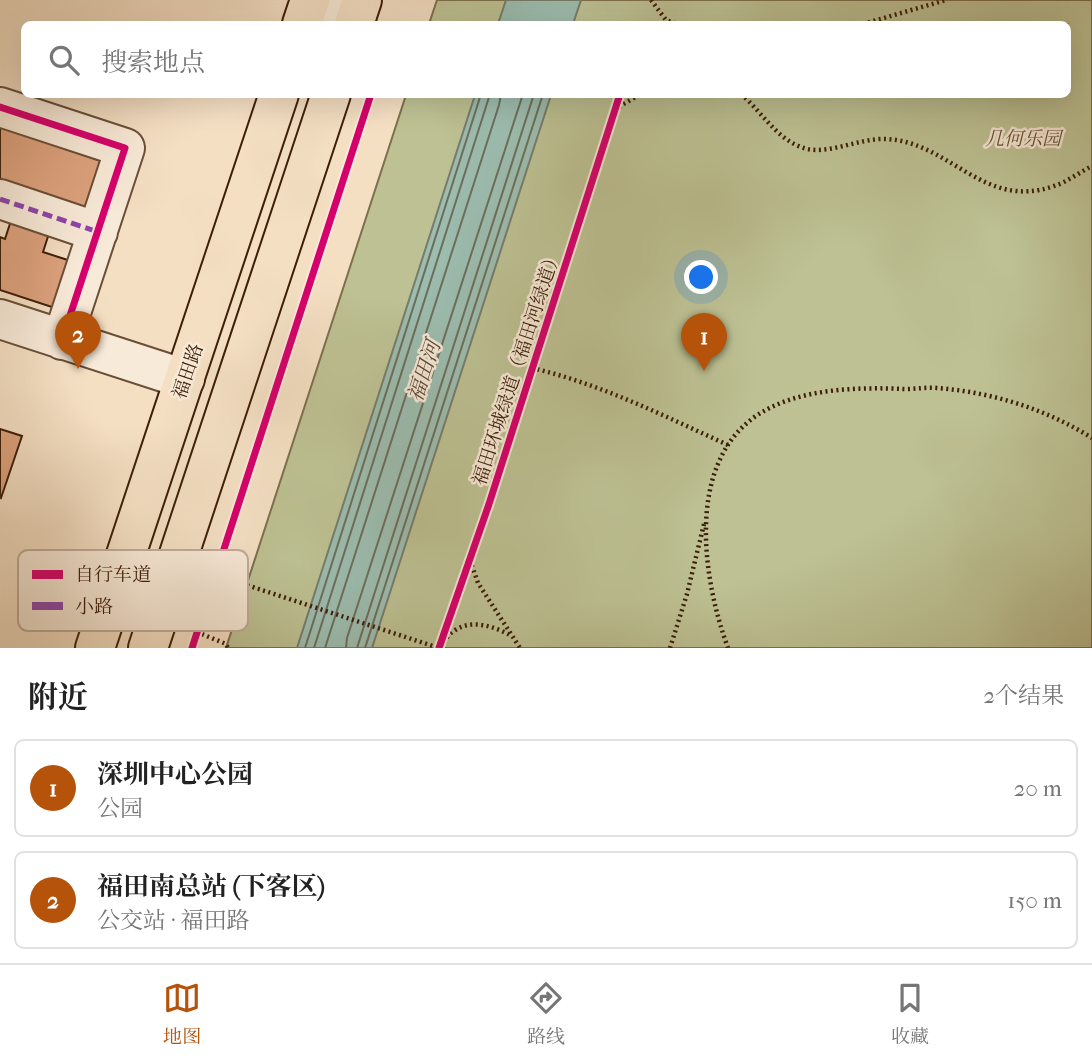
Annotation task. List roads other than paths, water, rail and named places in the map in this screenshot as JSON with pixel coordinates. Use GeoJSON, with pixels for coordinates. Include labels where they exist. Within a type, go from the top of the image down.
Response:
{"type":"FeatureCollection","features":[{"type":"Feature","properties":{"kind":"main road"},"geometry":{"type":"LineString","coordinates":[[303,21],[313,0]]}},
{"type":"Feature","properties":{"kind":"main road","name":"福田路"},"geometry":{"type":"LineString","coordinates":[[128,550],[278,98]]}},
{"type":"Feature","properties":{"kind":"main road"},"geometry":{"type":"LineString","coordinates":[[180,550],[330,98]]}},
{"type":"Feature","properties":{"kind":"main road","name":"福田路"},"geometry":{"type":"LineString","coordinates":[[95,648],[101,631]]}},
{"type":"Feature","properties":{"kind":"main road"},"geometry":{"type":"LineString","coordinates":[[148,648],[154,631]]}},
{"type":"Feature","properties":{"kind":"street"},"geometry":{"type":"LineString","coordinates":[[313,0],[358,13]]}},
{"type":"Feature","properties":{"kind":"street"},"geometry":{"type":"LineString","coordinates":[[0,107],[125,148],[62,340]]}},
{"type":"Feature","properties":{"kind":"street"},"geometry":{"type":"LineString","coordinates":[[0,199],[98,232]]}},
{"type":"Feature","properties":{"kind":"street"},"geometry":{"type":"LineString","coordinates":[[0,318],[185,379]]}},
{"type":"Feature","properties":{"kind":"water"},"geometry":{"type":"Polygon","coordinates":[[[506,0],[581,0],[574,21],[499,21],[506,0]]]}},
{"type":"Feature","properties":{"kind":"water","name":"福田河"},"geometry":{"type":"Polygon","coordinates":[[[474,98],[550,98],[372,648],[297,648],[474,98]]]}},
{"type":"Feature","properties":{"kind":"place","name":"福田南总站 (下客区)"},"geometry":{"type":"Point","coordinates":[78,369]}},
{"type":"Feature","properties":{"kind":"place","name":"深圳中心公园"},"geometry":{"type":"Point","coordinates":[704,371]}},
{"type":"Feature","properties":{"kind":"park label","name":"几何乐园"},"geometry":{"type":"Point","coordinates":[1023,138]}}]}
